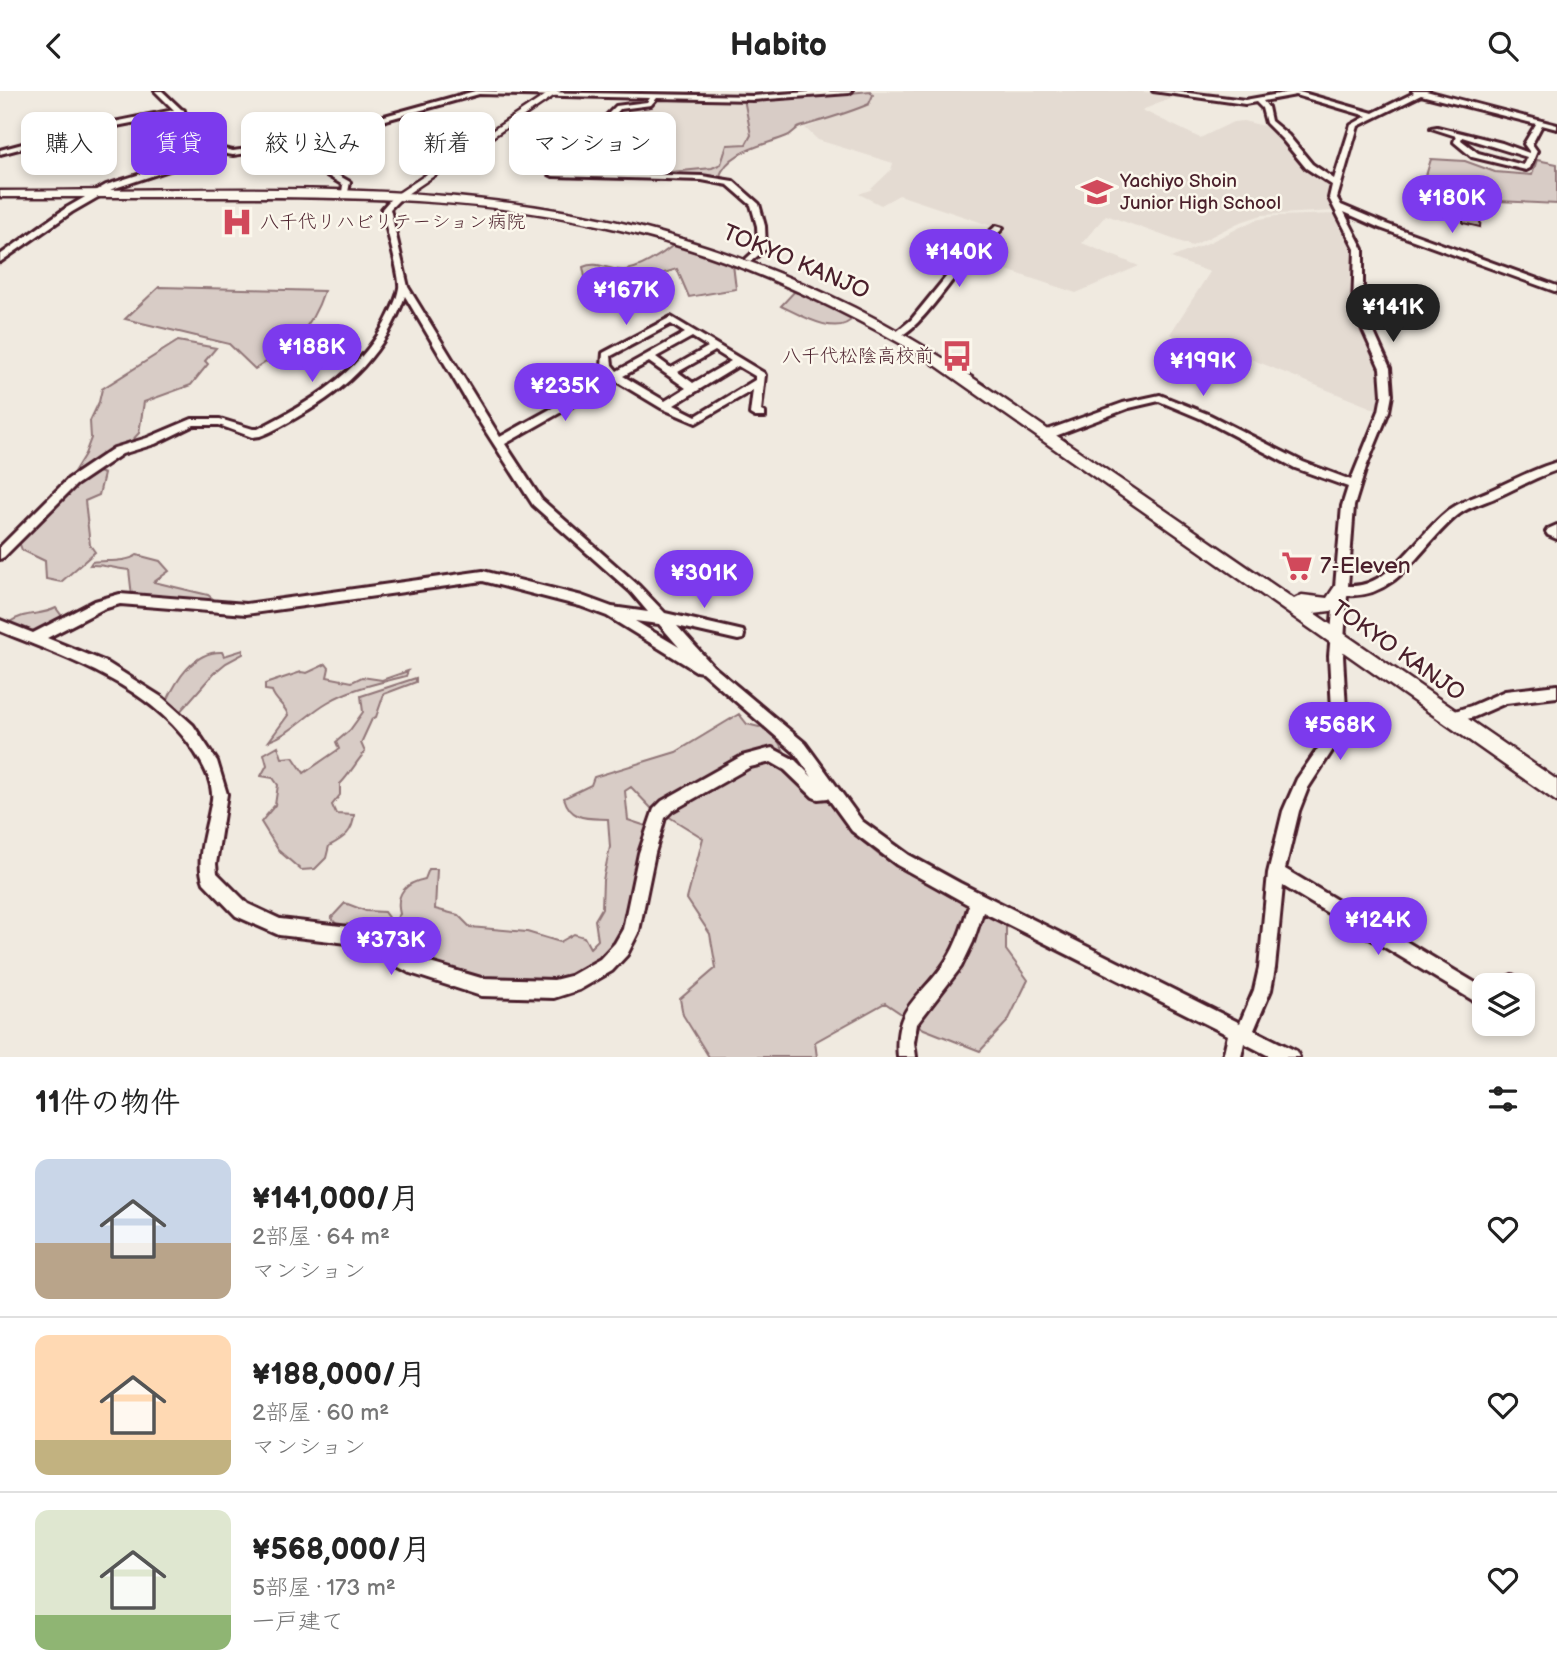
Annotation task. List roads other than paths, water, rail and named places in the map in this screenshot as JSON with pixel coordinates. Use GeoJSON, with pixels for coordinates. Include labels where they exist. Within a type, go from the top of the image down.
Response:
{"type":"FeatureCollection","features":[{"type":"Feature","properties":{"kind":"highway","name":"TOKYO KANJO"},"geometry":{"type":"LineString","coordinates":[[99,192],[345,190],[481,198],[586,213],[674,235],[750,259],[849,302],[901,333],[1302,602],[1338,633]]}},
{"type":"Feature","properties":{"kind":"highway","name":"TOKYO KANJO"},"geometry":{"type":"LineString","coordinates":[[0,192],[401,194],[548,211],[659,236],[746,264],[792,282],[901,333]]}},
{"type":"Feature","properties":{"kind":"highway","name":"TOKYO KANJO"},"geometry":{"type":"LineString","coordinates":[[1051,433],[1456,715],[1557,779]]}},
{"type":"Feature","properties":{"kind":"highway"},"geometry":{"type":"LineString","coordinates":[[1302,602],[1316,606],[1332,605],[1341,590]]}},
{"type":"Feature","properties":{"kind":"highway","name":"TOKYO KANJO"},"geometry":{"type":"LineString","coordinates":[[1456,715],[1557,792]]}},
{"type":"Feature","properties":{"kind":"main road"},"geometry":{"type":"LineString","coordinates":[[401,194],[555,92]]}},
{"type":"Feature","properties":{"kind":"street"},"geometry":{"type":"LineString","coordinates":[[158,91],[182,111]]}},
{"type":"Feature","properties":{"kind":"street"},"geometry":{"type":"LineString","coordinates":[[385,118],[479,92],[774,97],[849,91]]}},
{"type":"Feature","properties":{"kind":"street"},"geometry":{"type":"LineString","coordinates":[[1157,91],[1245,102],[1296,93],[1371,115]]}},
{"type":"Feature","properties":{"kind":"street"},"geometry":{"type":"LineString","coordinates":[[1233,1057],[1241,1032],[1262,990],[1267,968],[1276,873],[1297,796],[1340,728],[1336,656],[1348,506],[1353,485],[1384,411],[1388,382],[1379,350],[1358,309],[1359,249],[1333,198],[1352,130],[1371,115],[1419,91],[1557,127]]}},
{"type":"Feature","properties":{"kind":"street"},"geometry":{"type":"LineString","coordinates":[[1461,102],[1466,91]]}},
{"type":"Feature","properties":{"kind":"street"},"geometry":{"type":"LineString","coordinates":[[613,112],[618,107],[649,104],[655,96]]}},
{"type":"Feature","properties":{"kind":"street"},"geometry":{"type":"LineString","coordinates":[[1259,101],[1265,107],[1268,122],[1285,137],[1309,166],[1336,184]]}},
{"type":"Feature","properties":{"kind":"street"},"geometry":{"type":"LineString","coordinates":[[0,152],[79,131],[182,111]]}},
{"type":"Feature","properties":{"kind":"street"},"geometry":{"type":"LineString","coordinates":[[1460,135],[1458,140],[1475,155],[1526,168],[1533,151],[1528,145],[1540,122]]}},
{"type":"Feature","properties":{"kind":"street"},"geometry":{"type":"LineString","coordinates":[[1435,128],[1530,156]]}},
{"type":"Feature","properties":{"kind":"street"},"geometry":{"type":"LineString","coordinates":[[0,259],[99,192],[150,175]]}},
{"type":"Feature","properties":{"kind":"street"},"geometry":{"type":"LineString","coordinates":[[332,175],[347,184],[345,190]]}},
{"type":"Feature","properties":{"kind":"street"},"geometry":{"type":"LineString","coordinates":[[594,175],[702,178],[730,183],[755,204],[761,226],[762,249],[750,259]]}},
{"type":"Feature","properties":{"kind":"street"},"geometry":{"type":"LineString","coordinates":[[401,194],[388,204],[386,213],[404,287],[498,443],[537,502],[635,589],[708,670]]}},
{"type":"Feature","properties":{"kind":"street"},"geometry":{"type":"LineString","coordinates":[[1336,205],[1383,226],[1557,289]]}},
{"type":"Feature","properties":{"kind":"street"},"geometry":{"type":"LineString","coordinates":[[901,333],[967,257],[999,228]]}},
{"type":"Feature","properties":{"kind":"street"},"geometry":{"type":"LineString","coordinates":[[0,554],[72,482],[118,451],[152,441],[192,422],[220,422],[252,433],[260,432],[342,384],[363,366],[387,332],[404,287]]}},
{"type":"Feature","properties":{"kind":"street"},"geometry":{"type":"LineString","coordinates":[[759,382],[696,420],[666,406],[617,376],[607,366],[606,355],[671,320],[760,375],[755,414],[761,415]]}},
{"type":"Feature","properties":{"kind":"street"},"geometry":{"type":"LineString","coordinates":[[498,443],[692,333]]}},
{"type":"Feature","properties":{"kind":"street"},"geometry":{"type":"LineString","coordinates":[[671,372],[715,347]]}},
{"type":"Feature","properties":{"kind":"street"},"geometry":{"type":"LineString","coordinates":[[649,357],[694,388]]}},
{"type":"Feature","properties":{"kind":"street"},"geometry":{"type":"LineString","coordinates":[[666,406],[738,361]]}},
{"type":"Feature","properties":{"kind":"street"},"geometry":{"type":"LineString","coordinates":[[1051,433],[1127,405],[1160,398],[1206,417],[1299,465],[1353,485]]}},
{"type":"Feature","properties":{"kind":"street"},"geometry":{"type":"LineString","coordinates":[[1341,590],[1369,591],[1384,584],[1427,535],[1455,511],[1557,466]]}},
{"type":"Feature","properties":{"kind":"street"},"geometry":{"type":"LineString","coordinates":[[1557,529],[1552,532],[1557,535]]}},
{"type":"Feature","properties":{"kind":"street"},"geometry":{"type":"LineString","coordinates":[[35,638],[99,605],[120,599],[246,609],[471,576],[494,577],[610,611],[738,635]]}},
{"type":"Feature","properties":{"kind":"street"},"geometry":{"type":"LineString","coordinates":[[610,611],[708,670],[785,733],[869,837],[903,860],[978,901],[1290,1057]]}},
{"type":"Feature","properties":{"kind":"street"},"geometry":{"type":"LineString","coordinates":[[0,625],[102,666],[158,702],[188,729],[212,766],[220,794],[208,864],[210,877],[242,910],[279,926],[358,936],[410,965],[481,987],[554,989],[573,984],[606,965],[621,949],[631,930],[647,853],[659,814],[667,806],[713,779],[747,761],[772,755],[790,765],[818,792],[830,791]]}},
{"type":"Feature","properties":{"kind":"street"},"geometry":{"type":"LineString","coordinates":[[1456,715],[1474,711],[1505,697],[1557,691]]}},
{"type":"Feature","properties":{"kind":"street"},"geometry":{"type":"LineString","coordinates":[[1276,873],[1472,991]]}},
{"type":"Feature","properties":{"kind":"street"},"geometry":{"type":"LineString","coordinates":[[907,1057],[904,1037],[911,1013],[943,979],[961,952],[978,901]]}},
{"type":"Feature","properties":{"kind":"place","name":"Yachiyo Shoin Junior High School"},"geometry":{"type":"Point","coordinates":[1097,192]}},
{"type":"Feature","properties":{"kind":"place","name":"八千代リハビリテーション病院"},"geometry":{"type":"Point","coordinates":[237,222]}},
{"type":"Feature","properties":{"kind":"place","name":"八千代松陰高校前"},"geometry":{"type":"Point","coordinates":[957,356]}},
{"type":"Feature","properties":{"kind":"place","name":"7-Eleven"},"geometry":{"type":"Point","coordinates":[1297,566]}}]}
